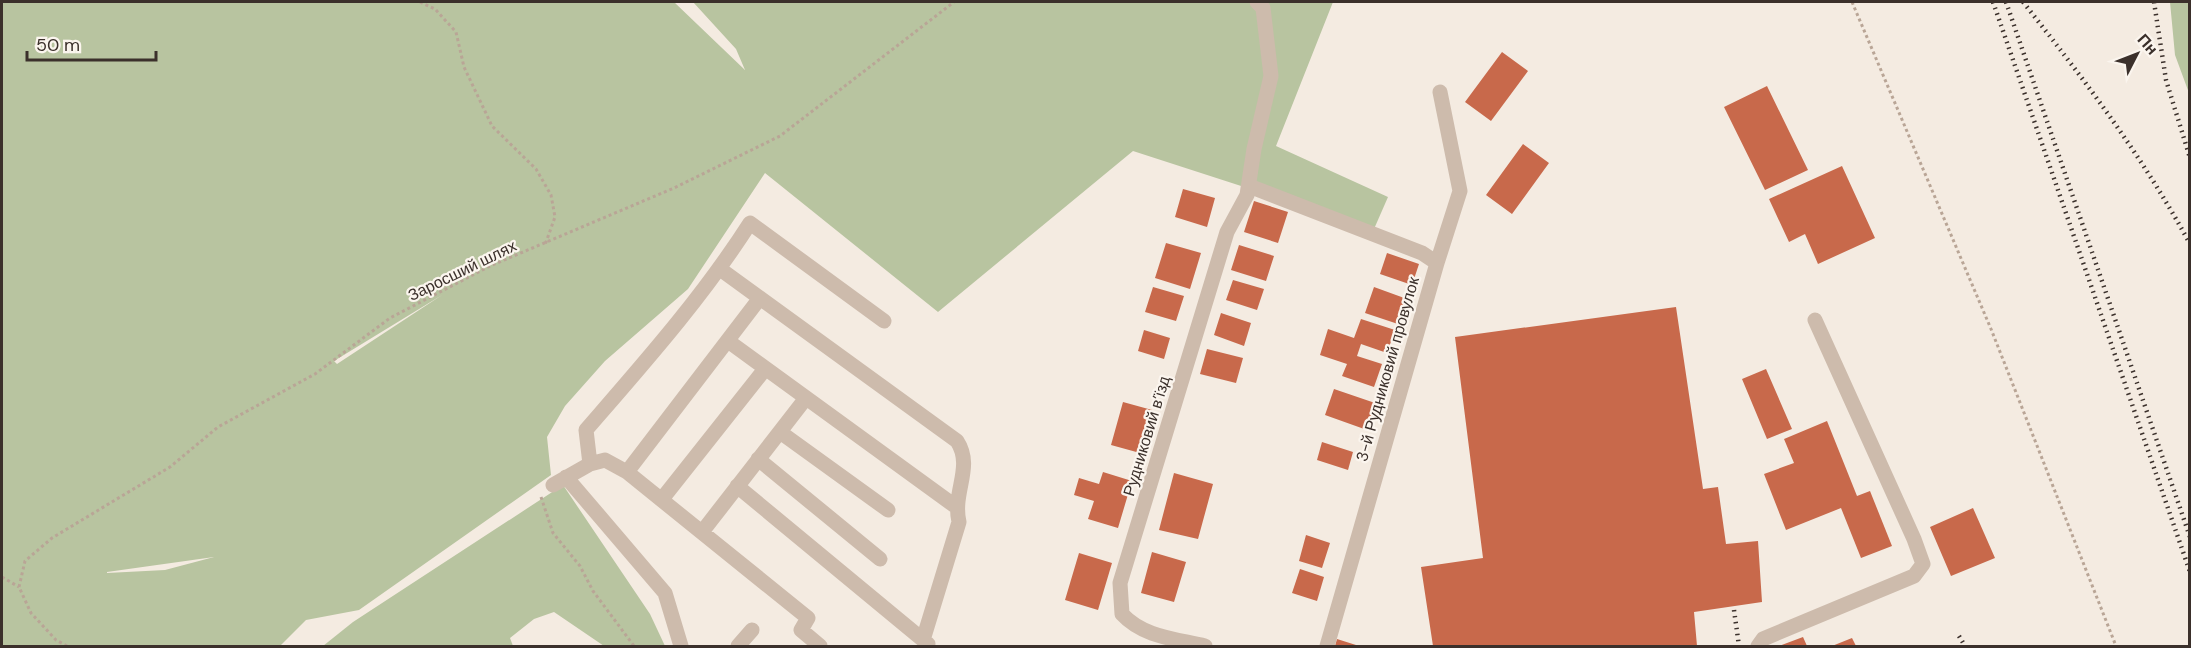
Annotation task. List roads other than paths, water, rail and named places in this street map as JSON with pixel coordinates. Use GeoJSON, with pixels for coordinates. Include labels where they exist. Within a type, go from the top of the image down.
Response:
{"type":"FeatureCollection","features":[{"type":"Feature","properties":{"kind":"street"},"geometry":{"type":"LineString","coordinates":[[1250,186],[1254,149],[1271,76],[1263,8],[1257,2]]}},
{"type":"Feature","properties":{"kind":"street"},"geometry":{"type":"LineString","coordinates":[[1437,263],[1460,191],[1440,92]]}},
{"type":"Feature","properties":{"kind":"street","name":"3-й Рудниковий провулок"},"geometry":{"type":"LineString","coordinates":[[1250,186],[1422,253],[1437,263],[1327,646]]}},
{"type":"Feature","properties":{"kind":"street","name":"Рудниковий в’їзд"},"geometry":{"type":"LineString","coordinates":[[1205,646],[1145,632],[1132,625],[1122,614],[1120,583],[1227,232],[1250,186]]}},
{"type":"Feature","properties":{"kind":"street"},"geometry":{"type":"LineString","coordinates":[[590,464],[586,430],[688,312],[750,223],[884,321]]}},
{"type":"Feature","properties":{"kind":"street"},"geometry":{"type":"LineString","coordinates":[[720,269],[957,441],[964,452],[964,468],[955,506],[959,522],[926,643],[738,486]]}},
{"type":"Feature","properties":{"kind":"street"},"geometry":{"type":"LineString","coordinates":[[627,472],[760,298]]}},
{"type":"Feature","properties":{"kind":"street"},"geometry":{"type":"LineString","coordinates":[[1758,646],[1763,639],[1914,576],[1923,564],[1914,539],[1815,320]]}},
{"type":"Feature","properties":{"kind":"street"},"geometry":{"type":"LineString","coordinates":[[728,341],[955,506]]}},
{"type":"Feature","properties":{"kind":"street"},"geometry":{"type":"LineString","coordinates":[[662,499],[765,369]]}},
{"type":"Feature","properties":{"kind":"street"},"geometry":{"type":"LineString","coordinates":[[702,532],[806,398]]}},
{"type":"Feature","properties":{"kind":"street"},"geometry":{"type":"LineString","coordinates":[[780,432],[888,510]]}},
{"type":"Feature","properties":{"kind":"street"},"geometry":{"type":"LineString","coordinates":[[758,459],[880,559]]}},
{"type":"Feature","properties":{"kind":"street"},"geometry":{"type":"LineString","coordinates":[[681,646],[665,593],[560,481],[590,464],[605,460],[627,472],[808,618],[801,630],[816,645]]}},
{"type":"Feature","properties":{"kind":"street"},"geometry":{"type":"LineString","coordinates":[[738,646],[752,630]]}},
{"type":"Feature","properties":{"kind":"railway"},"geometry":{"type":"LineString","coordinates":[[1993,2],[2190,572]]}},
{"type":"Feature","properties":{"kind":"railway"},"geometry":{"type":"LineString","coordinates":[[2006,2],[2190,537]]}},
{"type":"Feature","properties":{"kind":"railway"},"geometry":{"type":"LineString","coordinates":[[2023,2],[2112,119],[2153,180],[2190,244]]}},
{"type":"Feature","properties":{"kind":"railway"},"geometry":{"type":"LineString","coordinates":[[2154,2],[2166,80],[2190,158]]}},
{"type":"Feature","properties":{"kind":"railway"},"geometry":{"type":"LineString","coordinates":[[1734,610],[1739,646]]}},
{"type":"Feature","properties":{"kind":"railway"},"geometry":{"type":"LineString","coordinates":[[1959,636],[1965,646]]}}]}
